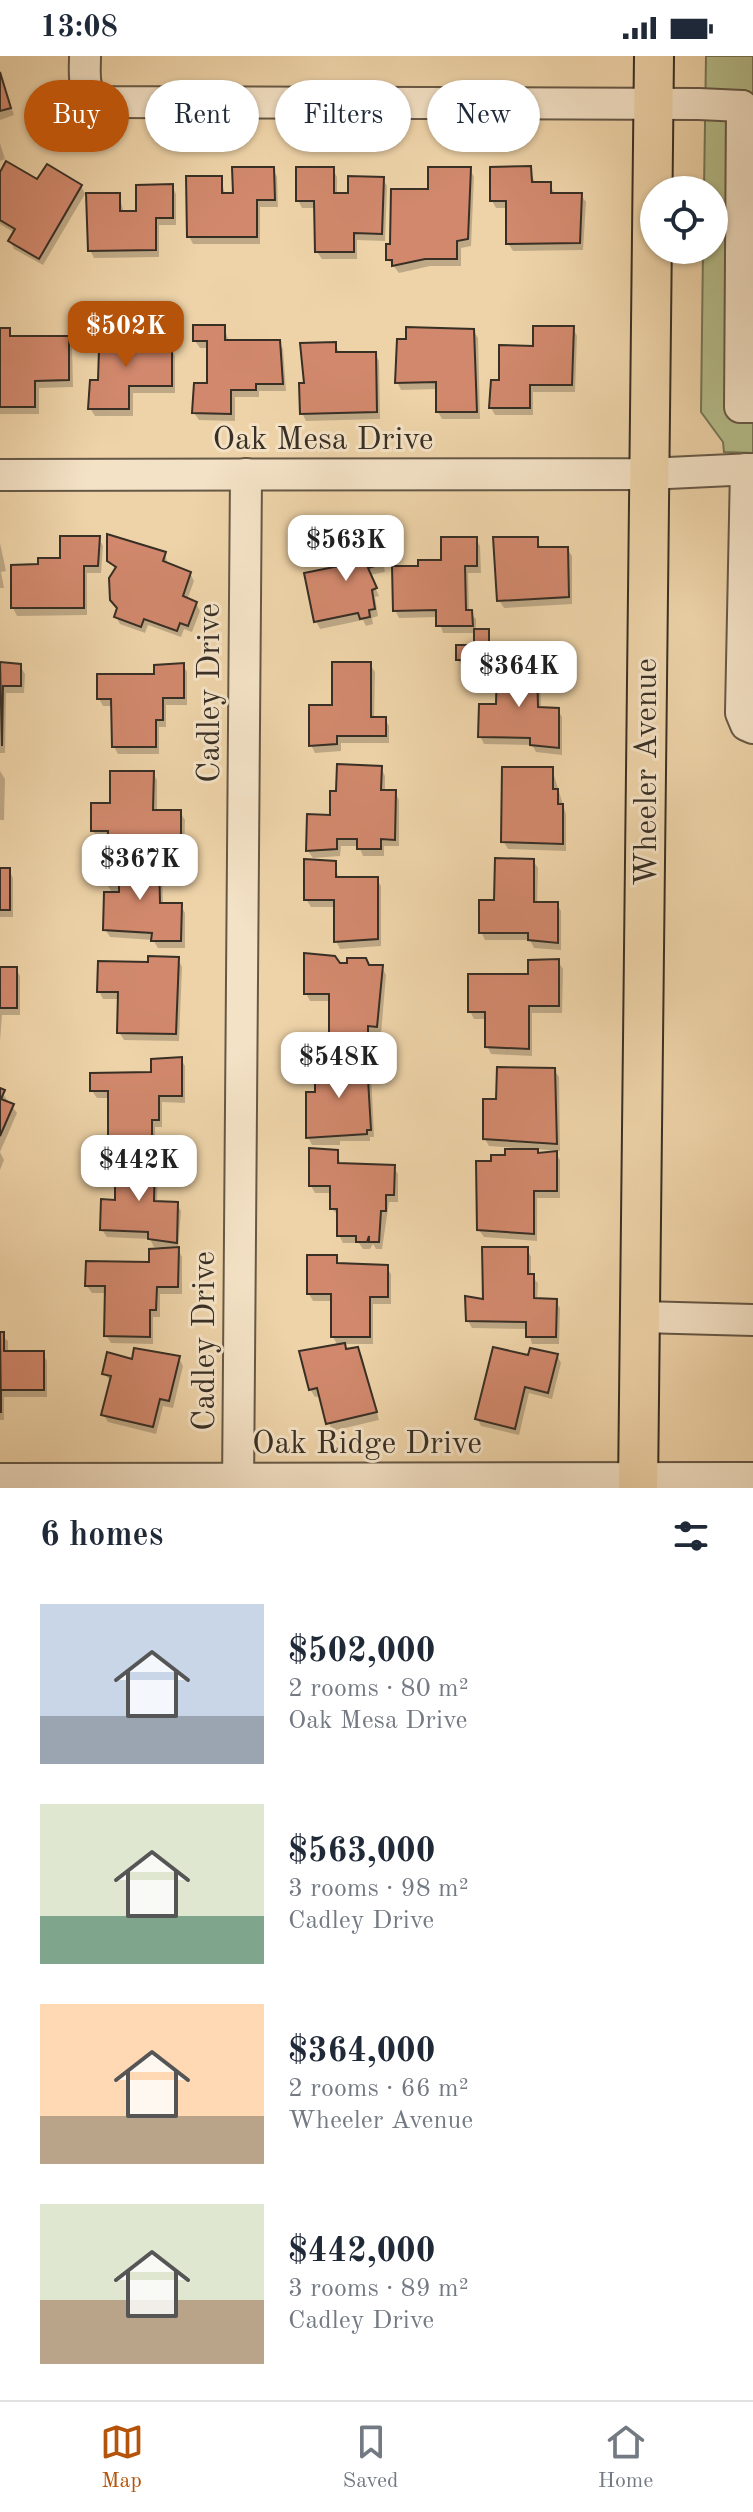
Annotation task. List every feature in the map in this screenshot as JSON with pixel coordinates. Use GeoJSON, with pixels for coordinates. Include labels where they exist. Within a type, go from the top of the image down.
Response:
{"type":"FeatureCollection","features":[{"type":"Feature","properties":{"kind":"main road","name":"Wheeler Avenue"},"geometry":{"type":"LineString","coordinates":[[638,1482],[654,56]]}},
{"type":"Feature","properties":{"kind":"street"},"geometry":{"type":"LineString","coordinates":[[85,56],[84,86],[90,97],[102,102],[653,104],[747,111],[740,407],[753,407]]}},
{"type":"Feature","properties":{"kind":"street"},"geometry":{"type":"LineString","coordinates":[[749,469],[741,713],[746,725],[753,728]]}},
{"type":"Feature","properties":{"kind":"street","name":"Oak Mesa Drive"},"geometry":{"type":"LineString","coordinates":[[0,475],[647,474],[749,469]]}},
{"type":"Feature","properties":{"kind":"street","name":"Cadley Drive"},"geometry":{"type":"LineString","coordinates":[[238,1483],[246,474]]}},
{"type":"Feature","properties":{"kind":"street"},"geometry":{"type":"LineString","coordinates":[[641,1317],[753,1320]]}},
{"type":"Feature","properties":{"kind":"street","name":"Oak Ridge Drive"},"geometry":{"type":"LineString","coordinates":[[0,1479],[238,1483],[638,1482],[753,1478]]}},
{"type":"Feature","properties":{"kind":"green space"},"geometry":{"type":"Polygon","coordinates":[[[706,56],[753,56],[753,453],[724,452],[723,442],[701,412],[703,264],[728,264],[728,176],[704,176],[706,56]]]}},
{"type":"Feature","properties":{"kind":"building"},"geometry":{"type":"Polygon","coordinates":[[[0,72],[11,108],[0,111],[0,72]]]}},
{"type":"Feature","properties":{"kind":"building"},"geometry":{"type":"Polygon","coordinates":[[[6,161],[37,179],[47,164],[82,185],[39,259],[8,241],[15,229],[0,220],[0,172],[6,161]]]}},
{"type":"Feature","properties":{"kind":"building"},"geometry":{"type":"Polygon","coordinates":[[[531,166],[532,182],[551,182],[551,193],[582,193],[580,243],[506,244],[506,201],[490,201],[490,167],[531,166]]]}},
{"type":"Feature","properties":{"kind":"building"},"geometry":{"type":"Polygon","coordinates":[[[232,167],[274,167],[275,200],[257,200],[257,237],[187,237],[186,176],[222,176],[222,193],[233,193],[232,167]]]}},
{"type":"Feature","properties":{"kind":"building"},"geometry":{"type":"Polygon","coordinates":[[[296,167],[334,167],[334,193],[348,193],[348,176],[384,177],[382,234],[354,233],[354,252],[315,252],[314,201],[296,201],[296,167]]]}},
{"type":"Feature","properties":{"kind":"building"},"geometry":{"type":"Polygon","coordinates":[[[428,167],[471,167],[468,239],[457,241],[457,259],[425,259],[392,266],[392,260],[386,260],[386,244],[390,244],[391,189],[428,189],[428,167]]]}},
{"type":"Feature","properties":{"kind":"building"},"geometry":{"type":"Polygon","coordinates":[[[173,184],[173,218],[156,218],[156,250],[88,251],[86,193],[120,193],[120,211],[136,211],[136,185],[173,184]]]}},
{"type":"Feature","properties":{"kind":"building"},"geometry":{"type":"Polygon","coordinates":[[[98,325],[119,325],[119,337],[127,337],[127,346],[172,346],[172,386],[129,386],[129,409],[88,409],[90,380],[98,380],[99,349],[91,349],[91,337],[98,337],[98,325]]]}},
{"type":"Feature","properties":{"kind":"building"},"geometry":{"type":"Polygon","coordinates":[[[193,325],[225,325],[225,340],[280,340],[283,384],[256,384],[256,390],[231,390],[231,414],[192,413],[194,383],[207,383],[207,341],[193,341],[193,325]]]}},
{"type":"Feature","properties":{"kind":"building"},"geometry":{"type":"Polygon","coordinates":[[[533,326],[574,326],[572,385],[530,385],[530,408],[489,408],[491,380],[499,380],[499,345],[533,346],[533,326]]]}},
{"type":"Feature","properties":{"kind":"building"},"geometry":{"type":"Polygon","coordinates":[[[406,327],[474,329],[477,412],[436,412],[436,382],[395,383],[397,339],[406,339],[406,327]]]}},
{"type":"Feature","properties":{"kind":"building"},"geometry":{"type":"Polygon","coordinates":[[[0,328],[10,328],[10,336],[69,336],[69,380],[35,381],[35,407],[0,407],[0,328]]]}},
{"type":"Feature","properties":{"kind":"building"},"geometry":{"type":"Polygon","coordinates":[[[336,342],[336,352],[376,352],[377,412],[300,414],[299,383],[304,383],[300,343],[336,342]]]}},
{"type":"Feature","properties":{"kind":"building"},"geometry":{"type":"Polygon","coordinates":[[[107,534],[166,552],[163,561],[191,572],[183,596],[197,602],[188,626],[180,623],[177,631],[144,619],[141,627],[114,617],[117,608],[110,600],[109,578],[116,567],[107,561],[107,534]]]}},
{"type":"Feature","properties":{"kind":"building"},"geometry":{"type":"Polygon","coordinates":[[[60,536],[100,536],[98,566],[84,566],[84,608],[11,608],[11,565],[38,564],[38,558],[60,558],[60,536]]]}},
{"type":"Feature","properties":{"kind":"building"},"geometry":{"type":"Polygon","coordinates":[[[379,536],[382,564],[368,568],[377,588],[372,590],[375,609],[369,610],[370,617],[360,619],[358,613],[314,622],[304,573],[344,565],[339,544],[379,536]]]}},
{"type":"Feature","properties":{"kind":"building"},"geometry":{"type":"Polygon","coordinates":[[[441,537],[477,537],[477,566],[465,566],[466,610],[472,610],[473,626],[436,626],[436,610],[393,611],[392,566],[418,566],[418,560],[441,560],[441,537]]]}},
{"type":"Feature","properties":{"kind":"building"},"geometry":{"type":"Polygon","coordinates":[[[493,537],[538,537],[538,547],[568,547],[569,597],[497,601],[493,537]]]}},
{"type":"Feature","properties":{"kind":"building"},"geometry":{"type":"Polygon","coordinates":[[[474,629],[489,629],[489,660],[456,660],[456,645],[474,645],[474,629]]]}},
{"type":"Feature","properties":{"kind":"building"},"geometry":{"type":"Polygon","coordinates":[[[0,662],[21,664],[21,686],[3,686],[2,746],[0,662]]]}},
{"type":"Feature","properties":{"kind":"building"},"geometry":{"type":"Polygon","coordinates":[[[332,662],[371,662],[371,717],[386,717],[386,736],[337,736],[337,744],[309,746],[309,705],[332,705],[332,662]]]}},
{"type":"Feature","properties":{"kind":"building"},"geometry":{"type":"Polygon","coordinates":[[[184,663],[184,698],[163,698],[163,720],[156,720],[156,747],[112,747],[111,699],[97,699],[97,674],[154,674],[154,665],[184,663]]]}},
{"type":"Feature","properties":{"kind":"building"},"geometry":{"type":"Polygon","coordinates":[[[497,664],[537,664],[538,707],[559,708],[559,748],[530,745],[530,738],[478,737],[479,704],[496,704],[497,664]]]}},
{"type":"Feature","properties":{"kind":"building"},"geometry":{"type":"Polygon","coordinates":[[[337,764],[382,766],[381,790],[396,790],[395,840],[381,839],[381,849],[357,849],[357,839],[337,839],[337,849],[306,851],[307,814],[330,815],[330,791],[336,791],[337,764]]]}},
{"type":"Feature","properties":{"kind":"building"},"geometry":{"type":"Polygon","coordinates":[[[502,767],[553,767],[553,789],[558,789],[558,804],[563,804],[563,844],[501,842],[502,767]]]}},
{"type":"Feature","properties":{"kind":"building"},"geometry":{"type":"Polygon","coordinates":[[[110,771],[154,771],[153,810],[181,810],[181,851],[107,849],[108,831],[91,831],[91,803],[110,803],[110,771]]]}},
{"type":"Feature","properties":{"kind":"building"},"geometry":{"type":"Polygon","coordinates":[[[495,858],[534,859],[534,902],[558,902],[558,943],[528,940],[528,933],[479,933],[479,900],[494,900],[495,858]]]}},
{"type":"Feature","properties":{"kind":"building"},"geometry":{"type":"Polygon","coordinates":[[[119,859],[159,859],[160,903],[182,903],[181,941],[151,941],[152,933],[103,930],[104,892],[119,892],[119,884],[104,884],[105,871],[119,871],[119,859]]]}},
{"type":"Feature","properties":{"kind":"building"},"geometry":{"type":"Polygon","coordinates":[[[304,859],[336,861],[336,877],[378,877],[378,939],[334,942],[334,900],[304,900],[304,859]]]}},
{"type":"Feature","properties":{"kind":"building"},"geometry":{"type":"Polygon","coordinates":[[[0,868],[10,868],[10,910],[0,910],[0,868]]]}},
{"type":"Feature","properties":{"kind":"building"},"geometry":{"type":"Polygon","coordinates":[[[304,953],[335,956],[340,963],[347,963],[347,958],[366,958],[369,965],[383,965],[377,1027],[368,1026],[368,1036],[329,1039],[329,994],[304,994],[304,953]]]}},
{"type":"Feature","properties":{"kind":"building"},"geometry":{"type":"Polygon","coordinates":[[[148,956],[179,957],[176,1034],[117,1033],[118,992],[97,992],[98,961],[148,962],[148,956]]]}},
{"type":"Feature","properties":{"kind":"building"},"geometry":{"type":"Polygon","coordinates":[[[559,959],[559,1006],[529,1006],[529,1049],[485,1047],[485,1012],[468,1012],[468,974],[528,974],[528,960],[559,959]]]}},
{"type":"Feature","properties":{"kind":"building"},"geometry":{"type":"Polygon","coordinates":[[[0,967],[17,967],[17,1008],[0,1008],[0,967]]]}},
{"type":"Feature","properties":{"kind":"building"},"geometry":{"type":"Polygon","coordinates":[[[182,1057],[182,1096],[159,1096],[159,1120],[152,1120],[152,1147],[108,1144],[108,1091],[90,1091],[90,1073],[151,1072],[151,1059],[182,1057]]]}},
{"type":"Feature","properties":{"kind":"building"},"geometry":{"type":"Polygon","coordinates":[[[315,1061],[367,1062],[371,1130],[367,1130],[367,1134],[306,1138],[306,1092],[315,1092],[315,1061]]]}},
{"type":"Feature","properties":{"kind":"building"},"geometry":{"type":"Polygon","coordinates":[[[497,1067],[555,1068],[557,1144],[483,1139],[483,1099],[496,1099],[497,1067]]]}},
{"type":"Feature","properties":{"kind":"building"},"geometry":{"type":"Polygon","coordinates":[[[0,1088],[5,1090],[1,1099],[14,1104],[0,1136],[0,1088]]]}},
{"type":"Feature","properties":{"kind":"building"},"geometry":{"type":"Polygon","coordinates":[[[309,1148],[338,1150],[338,1163],[395,1165],[394,1195],[386,1195],[386,1211],[381,1211],[379,1242],[369,1242],[369,1236],[367,1242],[356,1242],[356,1236],[337,1236],[337,1209],[330,1209],[330,1186],[309,1186],[309,1148]]]}},
{"type":"Feature","properties":{"kind":"building"},"geometry":{"type":"Polygon","coordinates":[[[505,1149],[538,1149],[538,1153],[557,1151],[557,1191],[534,1191],[534,1234],[477,1230],[476,1161],[491,1161],[491,1155],[505,1155],[505,1149]]]}},
{"type":"Feature","properties":{"kind":"building"},"geometry":{"type":"Polygon","coordinates":[[[115,1158],[155,1158],[154,1201],[178,1202],[177,1243],[148,1239],[148,1232],[100,1230],[101,1199],[115,1200],[115,1158]]]}},
{"type":"Feature","properties":{"kind":"building"},"geometry":{"type":"Polygon","coordinates":[[[179,1247],[178,1287],[157,1287],[156,1310],[150,1310],[150,1337],[104,1336],[105,1286],[85,1286],[86,1261],[149,1262],[149,1249],[179,1247]]]}},
{"type":"Feature","properties":{"kind":"building"},"geometry":{"type":"Polygon","coordinates":[[[482,1247],[528,1247],[528,1274],[534,1274],[534,1298],[557,1299],[556,1337],[526,1337],[526,1322],[466,1321],[465,1296],[483,1299],[482,1247]]]}},
{"type":"Feature","properties":{"kind":"building"},"geometry":{"type":"Polygon","coordinates":[[[307,1255],[337,1255],[337,1263],[388,1265],[388,1297],[370,1297],[370,1337],[331,1337],[331,1294],[307,1294],[307,1255]]]}},
{"type":"Feature","properties":{"kind":"building"},"geometry":{"type":"Polygon","coordinates":[[[0,1332],[4,1332],[4,1351],[44,1351],[44,1390],[1,1390],[1,1413],[0,1332]]]}},
{"type":"Feature","properties":{"kind":"building"},"geometry":{"type":"Polygon","coordinates":[[[345,1343],[346,1349],[358,1347],[377,1412],[326,1424],[317,1388],[309,1390],[299,1351],[345,1343]]]}},
{"type":"Feature","properties":{"kind":"building"},"geometry":{"type":"Polygon","coordinates":[[[493,1347],[528,1355],[530,1348],[558,1354],[548,1393],[525,1387],[515,1429],[475,1419],[493,1347]]]}},
{"type":"Feature","properties":{"kind":"building"},"geometry":{"type":"Polygon","coordinates":[[[134,1348],[180,1356],[169,1401],[160,1399],[153,1427],[101,1415],[111,1376],[102,1374],[107,1352],[132,1359],[134,1348]]]}}]}
